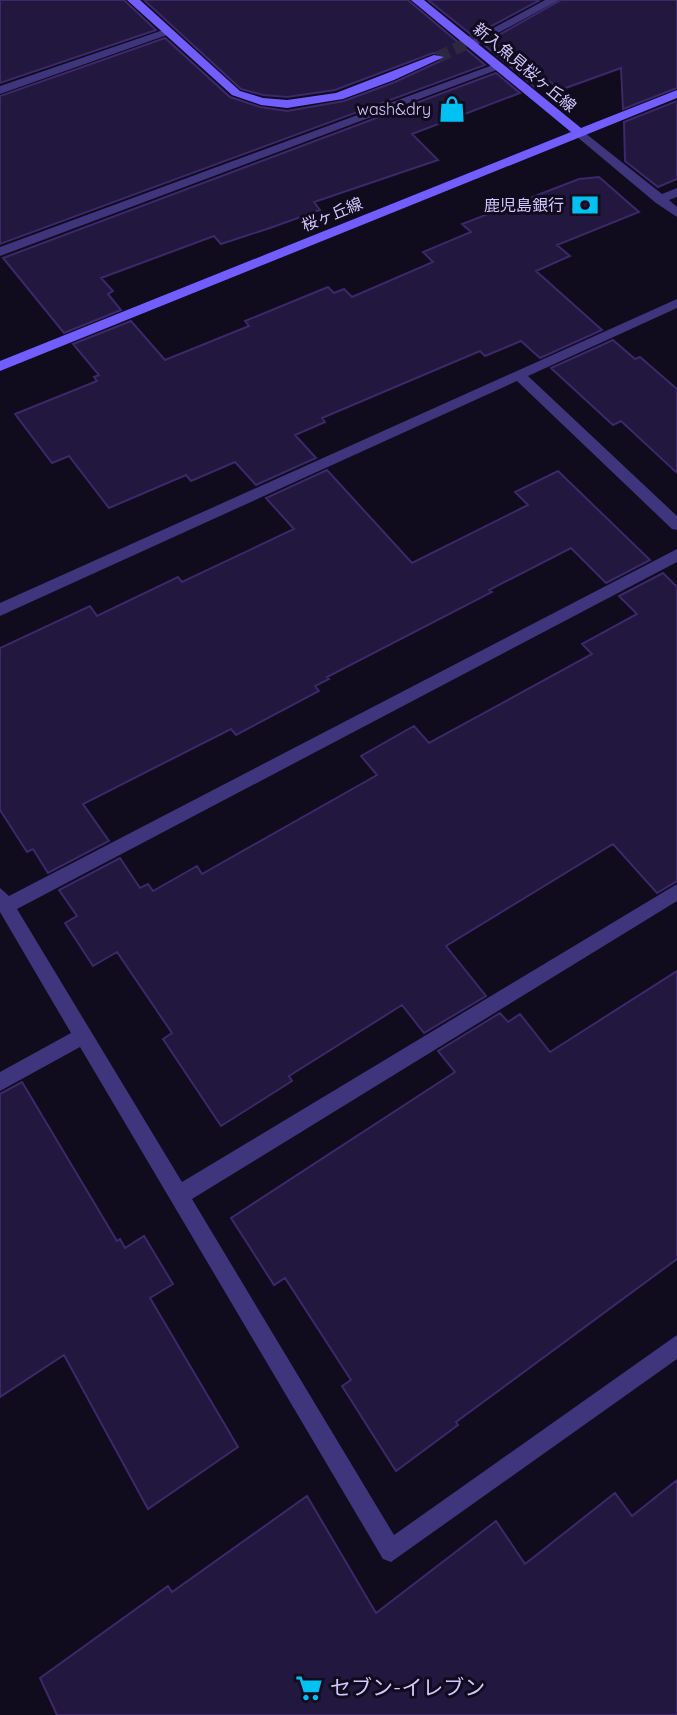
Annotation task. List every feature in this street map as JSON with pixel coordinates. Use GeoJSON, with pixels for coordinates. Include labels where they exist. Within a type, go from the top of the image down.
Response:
{"type":"FeatureCollection","features":[{"type":"Feature","properties":{"kind":"street"},"geometry":{"type":"LineString","coordinates":[[133,0],[166,33],[236,93],[250,100],[285,104],[311,103],[336,97],[438,57]]}},
{"type":"Feature","properties":{"kind":"street","name":"新入魚見桜ヶ丘線"},"geometry":{"type":"LineString","coordinates":[[417,0],[580,133]]}},
{"type":"Feature","properties":{"kind":"street"},"geometry":{"type":"LineString","coordinates":[[472,43],[553,0]]}},
{"type":"Feature","properties":{"kind":"street"},"geometry":{"type":"LineString","coordinates":[[0,90],[166,33]]}},
{"type":"Feature","properties":{"kind":"street"},"geometry":{"type":"LineString","coordinates":[[0,252],[498,66]]}},
{"type":"Feature","properties":{"kind":"street","name":"桜ヶ丘線"},"geometry":{"type":"LineString","coordinates":[[0,366],[677,94]]}},
{"type":"Feature","properties":{"kind":"street"},"geometry":{"type":"LineString","coordinates":[[580,133],[677,213]]}},
{"type":"Feature","properties":{"kind":"street"},"geometry":{"type":"LineString","coordinates":[[660,200],[677,192]]}},
{"type":"Feature","properties":{"kind":"street"},"geometry":{"type":"LineString","coordinates":[[1,607],[677,303]]}},
{"type":"Feature","properties":{"kind":"street"},"geometry":{"type":"LineString","coordinates":[[518,374],[677,526]]}},
{"type":"Feature","properties":{"kind":"street"},"geometry":{"type":"LineString","coordinates":[[677,555],[3,901],[391,1551],[677,1346]]}},
{"type":"Feature","properties":{"kind":"street"},"geometry":{"type":"LineString","coordinates":[[178,1196],[677,892]]}},
{"type":"Feature","properties":{"kind":"street"},"geometry":{"type":"LineString","coordinates":[[0,1083],[83,1036]]}},
{"type":"Feature","properties":{"kind":"building"},"geometry":{"type":"Polygon","coordinates":[[[0,0],[124,0],[156,30],[0,83],[0,0]]]}},
{"type":"Feature","properties":{"kind":"building"},"geometry":{"type":"Polygon","coordinates":[[[144,0],[408,0],[485,65],[0,244],[0,96],[165,38],[230,97],[260,107],[287,111],[344,101],[395,82],[447,58],[445,54],[433,53],[335,90],[287,97],[263,95],[241,89],[144,0]]]}},
{"type":"Feature","properties":{"kind":"building"},"geometry":{"type":"Polygon","coordinates":[[[428,0],[540,0],[473,36],[428,0]]]}},
{"type":"Feature","properties":{"kind":"building"},"geometry":{"type":"Polygon","coordinates":[[[561,0],[677,0],[677,88],[623,109],[621,68],[560,90],[550,82],[536,88],[483,44],[561,0]]]}},
{"type":"Feature","properties":{"kind":"building"},"geometry":{"type":"Polygon","coordinates":[[[496,73],[520,93],[412,134],[438,160],[314,202],[320,210],[270,228],[221,244],[214,236],[101,278],[113,291],[108,294],[121,310],[64,333],[3,258],[496,73]]]}},
{"type":"Feature","properties":{"kind":"building"},"geometry":{"type":"Polygon","coordinates":[[[677,101],[677,179],[658,187],[625,161],[624,122],[677,101]]]}},
{"type":"Feature","properties":{"kind":"building"},"geometry":{"type":"Polygon","coordinates":[[[599,177],[639,212],[557,245],[570,256],[536,271],[602,330],[540,358],[521,341],[485,356],[480,351],[322,418],[325,422],[295,435],[316,458],[256,485],[235,462],[191,481],[186,475],[109,508],[69,456],[52,463],[15,414],[97,381],[94,377],[99,375],[73,344],[131,321],[165,360],[249,326],[245,321],[328,287],[334,293],[344,289],[352,297],[433,262],[423,252],[471,232],[462,224],[579,179],[599,177]]]}},
{"type":"Feature","properties":{"kind":"building"},"geometry":{"type":"Polygon","coordinates":[[[613,340],[635,359],[640,357],[677,389],[677,473],[621,421],[613,425],[551,368],[613,340]]]}},
{"type":"Feature","properties":{"kind":"building"},"geometry":{"type":"Polygon","coordinates":[[[327,470],[412,563],[528,505],[515,492],[558,471],[650,560],[606,583],[571,548],[489,590],[492,592],[327,677],[329,679],[315,686],[319,691],[236,735],[231,729],[83,804],[109,841],[48,873],[33,849],[27,852],[0,810],[0,648],[90,606],[97,616],[178,577],[182,582],[294,529],[266,498],[327,470]]]}},
{"type":"Feature","properties":{"kind":"building"},"geometry":{"type":"Polygon","coordinates":[[[663,573],[677,587],[677,881],[657,893],[613,844],[446,946],[486,996],[424,1033],[402,1005],[289,1076],[292,1081],[221,1126],[163,1039],[172,1033],[117,952],[93,966],[65,923],[77,916],[59,890],[120,858],[140,888],[148,884],[153,891],[197,866],[202,874],[377,775],[361,756],[414,726],[429,743],[592,654],[582,644],[637,614],[619,596],[663,573]]]}},
{"type":"Feature","properties":{"kind":"building"},"geometry":{"type":"Polygon","coordinates":[[[677,971],[677,1259],[456,1422],[458,1425],[396,1471],[342,1386],[351,1380],[285,1278],[274,1285],[231,1218],[455,1072],[438,1051],[500,1013],[508,1022],[520,1014],[550,1052],[677,971]]]}},
{"type":"Feature","properties":{"kind":"building"},"geometry":{"type":"Polygon","coordinates":[[[22,1082],[117,1241],[120,1239],[125,1248],[144,1236],[173,1284],[150,1298],[238,1447],[148,1509],[64,1355],[0,1397],[0,1094],[22,1082]]]}},
{"type":"Feature","properties":{"kind":"building"},"geometry":{"type":"Polygon","coordinates":[[[677,1480],[677,1715],[57,1715],[40,1678],[168,1586],[172,1592],[307,1496],[376,1613],[496,1521],[525,1564],[615,1493],[632,1516],[677,1480]]]}},
{"type":"Feature","properties":{"kind":"tunnel"},"geometry":{"type":"LineString","coordinates":[[438,57],[485,35]]}},
{"type":"Feature","properties":{"kind":"place","name":"wash&dry"},"geometry":{"type":"Point","coordinates":[452,109]}},
{"type":"Feature","properties":{"kind":"place","name":"鹿児島銀行"},"geometry":{"type":"Point","coordinates":[585,205]}},
{"type":"Feature","properties":{"kind":"place","name":"セブン-イレブン"},"geometry":{"type":"Point","coordinates":[309,1688]}}]}
